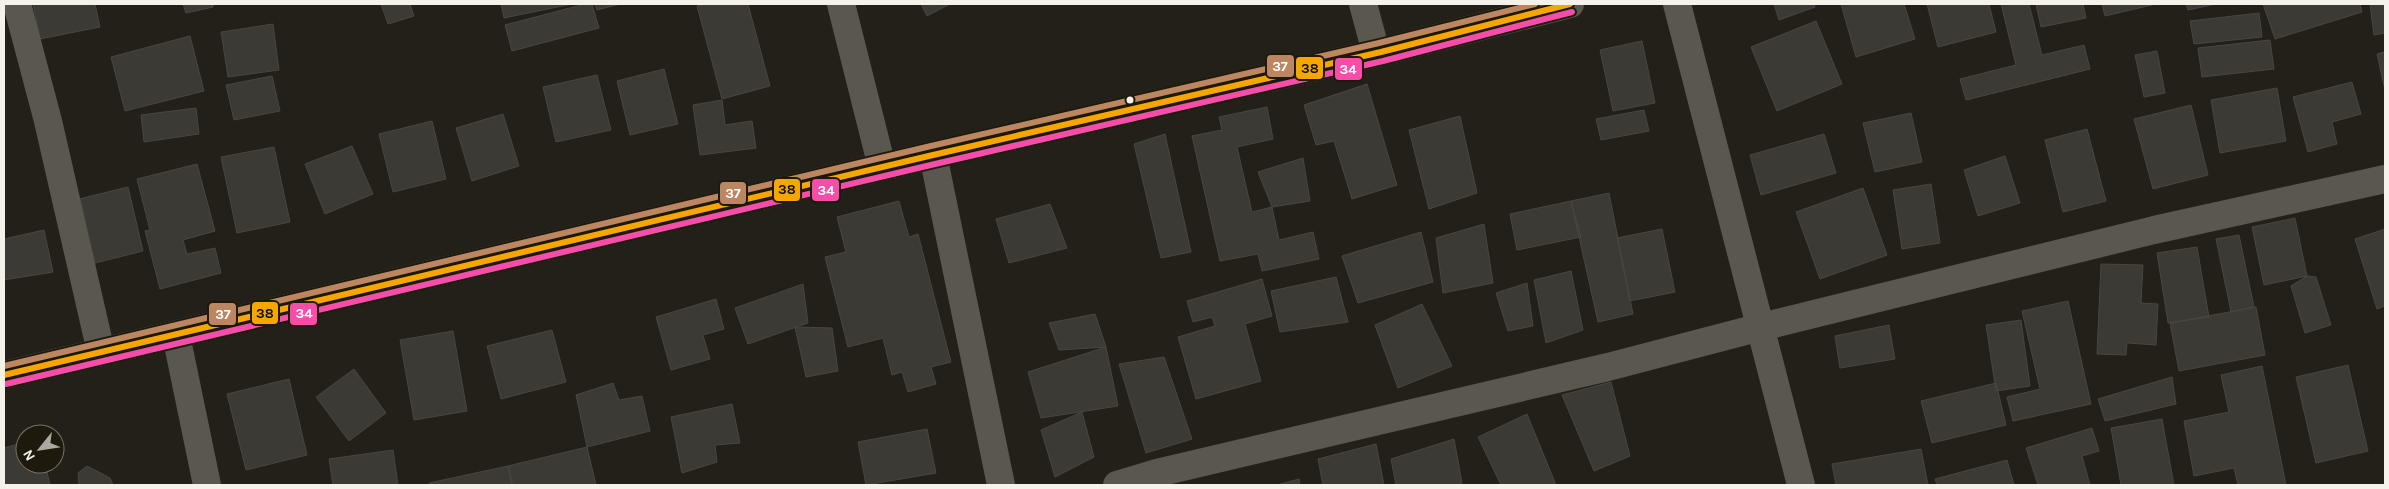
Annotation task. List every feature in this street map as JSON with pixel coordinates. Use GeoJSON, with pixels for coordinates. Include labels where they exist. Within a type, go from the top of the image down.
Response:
{"type":"FeatureCollection","features":[{"type":"Feature","properties":{"kind":"street"},"geometry":{"type":"LineString","coordinates":[[18,4],[48,121],[101,352]]}},
{"type":"Feature","properties":{"kind":"street"},"geometry":{"type":"LineString","coordinates":[[842,4],[882,167]]}},
{"type":"Feature","properties":{"kind":"street"},"geometry":{"type":"LineString","coordinates":[[1363,4],[1376,52]]}},
{"type":"Feature","properties":{"kind":"street"},"geometry":{"type":"LineString","coordinates":[[4,376],[882,167],[1376,52],[1570,4]]}},
{"type":"Feature","properties":{"kind":"street"},"geometry":{"type":"LineString","coordinates":[[1677,4],[1801,485]]}},
{"type":"Feature","properties":{"kind":"street"},"geometry":{"type":"LineString","coordinates":[[933,155],[1001,485]]}},
{"type":"Feature","properties":{"kind":"street"},"geometry":{"type":"LineString","coordinates":[[1117,485],[1157,473],[1608,367],[1761,326],[2154,230],[2385,179]]}},
{"type":"Feature","properties":{"kind":"street"},"geometry":{"type":"LineString","coordinates":[[176,334],[207,485]]}},
{"type":"Feature","properties":{"kind":"building"},"geometry":{"type":"Polygon","coordinates":[[[33,4],[95,4],[100,27],[40,39],[33,4]]]}},
{"type":"Feature","properties":{"kind":"building"},"geometry":{"type":"Polygon","coordinates":[[[183,4],[213,4],[213,7],[186,13],[183,4]]]}},
{"type":"Feature","properties":{"kind":"building"},"geometry":{"type":"Polygon","coordinates":[[[381,4],[410,4],[414,16],[388,24],[381,4]]]}},
{"type":"Feature","properties":{"kind":"building"},"geometry":{"type":"Polygon","coordinates":[[[501,4],[572,4],[504,18],[501,4]]]}},
{"type":"Feature","properties":{"kind":"building"},"geometry":{"type":"Polygon","coordinates":[[[585,4],[592,4],[599,28],[512,51],[505,25],[585,4]]]}},
{"type":"Feature","properties":{"kind":"building"},"geometry":{"type":"Polygon","coordinates":[[[595,4],[620,4],[597,10],[595,4]]]}},
{"type":"Feature","properties":{"kind":"building"},"geometry":{"type":"Polygon","coordinates":[[[707,4],[748,4],[770,86],[722,99],[697,6],[707,4]]]}},
{"type":"Feature","properties":{"kind":"building"},"geometry":{"type":"Polygon","coordinates":[[[921,4],[950,4],[927,16],[921,4]]]}},
{"type":"Feature","properties":{"kind":"building"},"geometry":{"type":"Polygon","coordinates":[[[1774,4],[1814,4],[1815,7],[1779,20],[1774,4]]]}},
{"type":"Feature","properties":{"kind":"building"},"geometry":{"type":"Polygon","coordinates":[[[1841,4],[1904,4],[1915,39],[1856,57],[1841,4]]]}},
{"type":"Feature","properties":{"kind":"building"},"geometry":{"type":"Polygon","coordinates":[[[1927,4],[1989,4],[1996,32],[1938,47],[1927,4]]]}},
{"type":"Feature","properties":{"kind":"building"},"geometry":{"type":"Polygon","coordinates":[[[2001,4],[2029,4],[2042,55],[2084,45],[2090,69],[1966,100],[1960,79],[2016,65],[2001,4]]]}},
{"type":"Feature","properties":{"kind":"building"},"geometry":{"type":"Polygon","coordinates":[[[2036,4],[2083,4],[2086,18],[2041,27],[2036,4]]]}},
{"type":"Feature","properties":{"kind":"building"},"geometry":{"type":"Polygon","coordinates":[[[2102,4],[2156,4],[2105,16],[2102,4]]]}},
{"type":"Feature","properties":{"kind":"building"},"geometry":{"type":"Polygon","coordinates":[[[2186,4],[2216,4],[2188,10],[2186,4]]]}},
{"type":"Feature","properties":{"kind":"building"},"geometry":{"type":"Polygon","coordinates":[[[2263,4],[2360,4],[2362,12],[2275,39],[2263,4]]]}},
{"type":"Feature","properties":{"kind":"building"},"geometry":{"type":"Polygon","coordinates":[[[2370,4],[2385,4],[2385,33],[2374,35],[2370,4]]]}},
{"type":"Feature","properties":{"kind":"building"},"geometry":{"type":"Polygon","coordinates":[[[2259,13],[2262,37],[2194,44],[2190,21],[2259,13]]]}},
{"type":"Feature","properties":{"kind":"building"},"geometry":{"type":"Polygon","coordinates":[[[1816,21],[1842,84],[1777,111],[1751,47],[1816,21]]]}},
{"type":"Feature","properties":{"kind":"building"},"geometry":{"type":"Polygon","coordinates":[[[273,24],[279,70],[228,77],[221,32],[273,24]]]}},
{"type":"Feature","properties":{"kind":"building"},"geometry":{"type":"Polygon","coordinates":[[[190,36],[204,91],[125,111],[111,57],[190,36]]]}},
{"type":"Feature","properties":{"kind":"building"},"geometry":{"type":"Polygon","coordinates":[[[2270,40],[2274,69],[2202,77],[2198,48],[2270,40]]]}},
{"type":"Feature","properties":{"kind":"building"},"geometry":{"type":"Polygon","coordinates":[[[1642,41],[1655,103],[1613,111],[1600,50],[1642,41]]]}},
{"type":"Feature","properties":{"kind":"building"},"geometry":{"type":"Polygon","coordinates":[[[2157,51],[2165,93],[2144,97],[2135,55],[2157,51]]]}},
{"type":"Feature","properties":{"kind":"building"},"geometry":{"type":"Polygon","coordinates":[[[2385,52],[2385,90],[2377,54],[2385,52]]]}},
{"type":"Feature","properties":{"kind":"building"},"geometry":{"type":"Polygon","coordinates":[[[664,69],[678,124],[630,135],[617,81],[664,69]]]}},
{"type":"Feature","properties":{"kind":"building"},"geometry":{"type":"Polygon","coordinates":[[[597,75],[611,130],[556,142],[543,87],[597,75]]]}},
{"type":"Feature","properties":{"kind":"building"},"geometry":{"type":"Polygon","coordinates":[[[272,76],[280,111],[234,120],[226,85],[272,76]]]}},
{"type":"Feature","properties":{"kind":"building"},"geometry":{"type":"Polygon","coordinates":[[[2352,82],[2361,114],[2332,122],[2337,144],[2308,152],[2293,97],[2352,82]]]}},
{"type":"Feature","properties":{"kind":"building"},"geometry":{"type":"Polygon","coordinates":[[[1367,84],[1397,185],[1352,199],[1334,141],[1316,145],[1304,105],[1367,84]]]}},
{"type":"Feature","properties":{"kind":"building"},"geometry":{"type":"Polygon","coordinates":[[[2277,88],[2286,141],[2220,153],[2211,100],[2277,88]]]}},
{"type":"Feature","properties":{"kind":"building"},"geometry":{"type":"Polygon","coordinates":[[[722,100],[725,125],[752,121],[756,148],[700,155],[693,105],[722,100]]]}},
{"type":"Feature","properties":{"kind":"building"},"geometry":{"type":"Polygon","coordinates":[[[2191,105],[2208,175],[2153,189],[2134,119],[2191,105]]]}},
{"type":"Feature","properties":{"kind":"building"},"geometry":{"type":"Polygon","coordinates":[[[1267,107],[1273,139],[1237,147],[1252,212],[1272,207],[1279,240],[1313,232],[1319,259],[1262,271],[1258,254],[1220,261],[1192,136],[1222,130],[1219,117],[1267,107]]]}},
{"type":"Feature","properties":{"kind":"building"},"geometry":{"type":"Polygon","coordinates":[[[196,108],[199,134],[144,142],[141,115],[196,108]]]}},
{"type":"Feature","properties":{"kind":"building"},"geometry":{"type":"Polygon","coordinates":[[[1644,110],[1649,131],[1601,140],[1596,119],[1644,110]]]}},
{"type":"Feature","properties":{"kind":"building"},"geometry":{"type":"Polygon","coordinates":[[[1911,113],[1922,162],[1875,172],[1863,123],[1911,113]]]}},
{"type":"Feature","properties":{"kind":"building"},"geometry":{"type":"Polygon","coordinates":[[[503,114],[519,166],[472,181],[456,128],[503,114]]]}},
{"type":"Feature","properties":{"kind":"building"},"geometry":{"type":"Polygon","coordinates":[[[1460,116],[1477,193],[1429,209],[1409,130],[1460,116]]]}},
{"type":"Feature","properties":{"kind":"building"},"geometry":{"type":"Polygon","coordinates":[[[432,121],[446,179],[393,192],[379,134],[432,121]]]}},
{"type":"Feature","properties":{"kind":"building"},"geometry":{"type":"Polygon","coordinates":[[[2087,129],[2106,201],[2063,212],[2045,140],[2087,129]]]}},
{"type":"Feature","properties":{"kind":"building"},"geometry":{"type":"Polygon","coordinates":[[[1165,134],[1191,252],[1161,258],[1134,144],[1165,134]]]}},
{"type":"Feature","properties":{"kind":"building"},"geometry":{"type":"Polygon","coordinates":[[[1824,134],[1836,173],[1761,195],[1750,155],[1824,134]]]}},
{"type":"Feature","properties":{"kind":"building"},"geometry":{"type":"Polygon","coordinates":[[[352,146],[373,194],[325,214],[305,164],[352,146]]]}},
{"type":"Feature","properties":{"kind":"building"},"geometry":{"type":"Polygon","coordinates":[[[274,147],[290,222],[237,233],[221,157],[274,147]]]}},
{"type":"Feature","properties":{"kind":"building"},"geometry":{"type":"Polygon","coordinates":[[[2005,156],[2020,203],[1978,216],[1964,170],[2005,156]]]}},
{"type":"Feature","properties":{"kind":"building"},"geometry":{"type":"Polygon","coordinates":[[[1303,158],[1310,201],[1272,207],[1258,172],[1303,158]]]}},
{"type":"Feature","properties":{"kind":"building"},"geometry":{"type":"Polygon","coordinates":[[[197,164],[215,231],[183,240],[187,254],[215,248],[221,273],[160,289],[145,231],[150,230],[137,179],[197,164]]]}},
{"type":"Feature","properties":{"kind":"building"},"geometry":{"type":"Polygon","coordinates":[[[1931,184],[1940,243],[1902,249],[1893,190],[1931,184]]]}},
{"type":"Feature","properties":{"kind":"building"},"geometry":{"type":"Polygon","coordinates":[[[128,187],[143,251],[95,263],[79,199],[128,187]]]}},
{"type":"Feature","properties":{"kind":"building"},"geometry":{"type":"Polygon","coordinates":[[[1863,188],[1887,255],[1820,279],[1796,212],[1863,188]]]}},
{"type":"Feature","properties":{"kind":"building"},"geometry":{"type":"Polygon","coordinates":[[[1609,193],[1633,314],[1598,322],[1571,201],[1609,193]]]}},
{"type":"Feature","properties":{"kind":"building"},"geometry":{"type":"Polygon","coordinates":[[[899,201],[909,237],[918,234],[951,362],[931,367],[936,384],[908,392],[902,372],[892,375],[883,338],[848,347],[825,257],[846,252],[837,217],[899,201]]]}},
{"type":"Feature","properties":{"kind":"building"},"geometry":{"type":"Polygon","coordinates":[[[1571,201],[1581,237],[1517,250],[1510,214],[1571,201]]]}},
{"type":"Feature","properties":{"kind":"building"},"geometry":{"type":"Polygon","coordinates":[[[1050,204],[1067,248],[1009,263],[996,219],[1050,204]]]}},
{"type":"Feature","properties":{"kind":"building"},"geometry":{"type":"Polygon","coordinates":[[[2295,218],[2307,276],[2264,285],[2252,227],[2295,218]]]}},
{"type":"Feature","properties":{"kind":"building"},"geometry":{"type":"Polygon","coordinates":[[[1484,224],[1493,283],[1443,293],[1436,238],[1484,224]]]}},
{"type":"Feature","properties":{"kind":"building"},"geometry":{"type":"Polygon","coordinates":[[[1662,229],[1675,292],[1630,301],[1617,238],[1662,229]]]}},
{"type":"Feature","properties":{"kind":"building"},"geometry":{"type":"Polygon","coordinates":[[[2385,229],[2385,306],[2377,309],[2355,239],[2385,229]]]}},
{"type":"Feature","properties":{"kind":"building"},"geometry":{"type":"Polygon","coordinates":[[[44,230],[53,272],[4,280],[4,239],[44,230]]]}},
{"type":"Feature","properties":{"kind":"building"},"geometry":{"type":"Polygon","coordinates":[[[1421,232],[1433,282],[1358,303],[1342,256],[1421,232]]]}},
{"type":"Feature","properties":{"kind":"building"},"geometry":{"type":"Polygon","coordinates":[[[2239,235],[2254,307],[2231,312],[2216,239],[2239,235]]]}},
{"type":"Feature","properties":{"kind":"building"},"geometry":{"type":"Polygon","coordinates":[[[2197,247],[2209,317],[2168,323],[2157,253],[2197,247]]]}},
{"type":"Feature","properties":{"kind":"building"},"geometry":{"type":"Polygon","coordinates":[[[2101,264],[2143,265],[2141,303],[2158,304],[2156,345],[2127,343],[2126,355],[2097,354],[2101,264]]]}},
{"type":"Feature","properties":{"kind":"building"},"geometry":{"type":"Polygon","coordinates":[[[1571,271],[1583,330],[1546,343],[1534,280],[1571,271]]]}},
{"type":"Feature","properties":{"kind":"building"},"geometry":{"type":"Polygon","coordinates":[[[2307,276],[2316,277],[2331,325],[2305,333],[2291,286],[2307,276]]]}},
{"type":"Feature","properties":{"kind":"building"},"geometry":{"type":"Polygon","coordinates":[[[1336,277],[1348,322],[1280,332],[1271,291],[1336,277]]]}},
{"type":"Feature","properties":{"kind":"building"},"geometry":{"type":"Polygon","coordinates":[[[1262,279],[1272,316],[1245,324],[1261,381],[1196,399],[1178,337],[1215,326],[1212,317],[1193,322],[1187,301],[1262,279]]]}},
{"type":"Feature","properties":{"kind":"building"},"geometry":{"type":"Polygon","coordinates":[[[1527,283],[1533,326],[1508,331],[1496,293],[1527,283]]]}},
{"type":"Feature","properties":{"kind":"building"},"geometry":{"type":"Polygon","coordinates":[[[803,284],[808,323],[748,344],[735,308],[803,284]]]}},
{"type":"Feature","properties":{"kind":"building"},"geometry":{"type":"Polygon","coordinates":[[[716,299],[724,329],[703,335],[710,359],[671,370],[656,317],[716,299]]]}},
{"type":"Feature","properties":{"kind":"building"},"geometry":{"type":"Polygon","coordinates":[[[2068,301],[2091,404],[2013,421],[2007,397],[2040,389],[2022,311],[2068,301]]]}},
{"type":"Feature","properties":{"kind":"building"},"geometry":{"type":"Polygon","coordinates":[[[1422,304],[1452,366],[1398,388],[1375,325],[1422,304]]]}},
{"type":"Feature","properties":{"kind":"building"},"geometry":{"type":"Polygon","coordinates":[[[2256,307],[2265,355],[2179,371],[2170,323],[2256,307]]]}},
{"type":"Feature","properties":{"kind":"building"},"geometry":{"type":"Polygon","coordinates":[[[1095,314],[1106,347],[1059,350],[1049,323],[1095,314]]]}},
{"type":"Feature","properties":{"kind":"building"},"geometry":{"type":"Polygon","coordinates":[[[2021,320],[2030,386],[1996,391],[1986,325],[2021,320]]]}},
{"type":"Feature","properties":{"kind":"building"},"geometry":{"type":"Polygon","coordinates":[[[1889,325],[1895,359],[1840,368],[1835,336],[1889,325]]]}},
{"type":"Feature","properties":{"kind":"building"},"geometry":{"type":"Polygon","coordinates":[[[795,327],[832,328],[838,371],[806,377],[795,327]]]}},
{"type":"Feature","properties":{"kind":"building"},"geometry":{"type":"Polygon","coordinates":[[[552,330],[566,382],[501,399],[487,346],[552,330]]]}},
{"type":"Feature","properties":{"kind":"building"},"geometry":{"type":"Polygon","coordinates":[[[453,331],[467,411],[414,420],[400,340],[453,331]]]}},
{"type":"Feature","properties":{"kind":"building"},"geometry":{"type":"Polygon","coordinates":[[[1106,347],[1118,406],[1041,418],[1028,372],[1106,347]]]}},
{"type":"Feature","properties":{"kind":"building"},"geometry":{"type":"Polygon","coordinates":[[[1164,357],[1192,439],[1146,453],[1119,364],[1164,357]]]}},
{"type":"Feature","properties":{"kind":"building"},"geometry":{"type":"Polygon","coordinates":[[[2348,365],[2368,451],[2316,463],[2296,377],[2348,365]]]}},
{"type":"Feature","properties":{"kind":"building"},"geometry":{"type":"Polygon","coordinates":[[[2262,366],[2286,485],[2238,485],[2234,468],[2194,476],[2184,421],[2229,412],[2221,375],[2262,366]]]}},
{"type":"Feature","properties":{"kind":"building"},"geometry":{"type":"Polygon","coordinates":[[[354,369],[386,413],[349,441],[316,397],[354,369]]]}},
{"type":"Feature","properties":{"kind":"building"},"geometry":{"type":"Polygon","coordinates":[[[2172,377],[2176,404],[2105,421],[2098,399],[2172,377]]]}},
{"type":"Feature","properties":{"kind":"building"},"geometry":{"type":"Polygon","coordinates":[[[289,379],[307,455],[246,470],[227,394],[289,379]]]}},
{"type":"Feature","properties":{"kind":"building"},"geometry":{"type":"Polygon","coordinates":[[[1611,382],[1630,456],[1594,471],[1562,395],[1611,382]]]}},
{"type":"Feature","properties":{"kind":"building"},"geometry":{"type":"Polygon","coordinates":[[[613,383],[619,400],[642,396],[650,431],[587,447],[576,395],[613,383]]]}},
{"type":"Feature","properties":{"kind":"building"},"geometry":{"type":"Polygon","coordinates":[[[1996,383],[2006,425],[1932,443],[1921,401],[1996,383]]]}},
{"type":"Feature","properties":{"kind":"building"},"geometry":{"type":"Polygon","coordinates":[[[732,404],[740,443],[715,445],[717,462],[682,473],[671,417],[732,404]]]}},
{"type":"Feature","properties":{"kind":"building"},"geometry":{"type":"Polygon","coordinates":[[[1082,412],[1094,457],[1055,477],[1041,430],[1082,412]]]}},
{"type":"Feature","properties":{"kind":"building"},"geometry":{"type":"Polygon","coordinates":[[[1527,414],[1556,485],[1501,485],[1478,437],[1527,414]]]}},
{"type":"Feature","properties":{"kind":"building"},"geometry":{"type":"Polygon","coordinates":[[[2162,419],[2174,485],[2121,485],[2111,428],[2162,419]]]}},
{"type":"Feature","properties":{"kind":"building"},"geometry":{"type":"Polygon","coordinates":[[[2092,428],[2099,451],[2082,456],[2090,485],[2038,485],[2026,448],[2092,428]]]}},
{"type":"Feature","properties":{"kind":"building"},"geometry":{"type":"Polygon","coordinates":[[[927,429],[936,473],[866,485],[858,442],[927,429]]]}},
{"type":"Feature","properties":{"kind":"building"},"geometry":{"type":"Polygon","coordinates":[[[1454,439],[1462,483],[1455,485],[1396,485],[1391,459],[1454,439]]]}},
{"type":"Feature","properties":{"kind":"building"},"geometry":{"type":"Polygon","coordinates":[[[1376,444],[1384,485],[1323,485],[1318,459],[1376,444]]]}},
{"type":"Feature","properties":{"kind":"building"},"geometry":{"type":"Polygon","coordinates":[[[15,445],[15,474],[47,474],[50,485],[4,485],[4,448],[15,445]]]}},
{"type":"Feature","properties":{"kind":"building"},"geometry":{"type":"Polygon","coordinates":[[[587,447],[596,485],[513,485],[508,466],[587,447]]]}},
{"type":"Feature","properties":{"kind":"building"},"geometry":{"type":"Polygon","coordinates":[[[1921,449],[1928,485],[1836,485],[1832,464],[1921,449]]]}},
{"type":"Feature","properties":{"kind":"building"},"geometry":{"type":"Polygon","coordinates":[[[393,450],[398,485],[333,485],[329,459],[393,450]]]}},
{"type":"Feature","properties":{"kind":"building"},"geometry":{"type":"Polygon","coordinates":[[[2007,460],[2014,485],[1937,485],[1935,479],[2007,460]]]}},
{"type":"Feature","properties":{"kind":"building"},"geometry":{"type":"Polygon","coordinates":[[[87,466],[110,478],[113,485],[79,485],[78,473],[87,466]]]}},
{"type":"Feature","properties":{"kind":"building"},"geometry":{"type":"Polygon","coordinates":[[[508,466],[512,485],[430,485],[429,483],[508,466]]]}},
{"type":"Feature","properties":{"kind":"building"},"geometry":{"type":"Polygon","coordinates":[[[1299,479],[1300,485],[1277,485],[1299,479]]]}},
{"type":"Feature","properties":{"kind":"transit line","name":"37"},"geometry":{"type":"LineString","coordinates":[[4,366],[931,146],[1379,43],[1535,4]]}},
{"type":"Feature","properties":{"kind":"transit line","name":"38"},"geometry":{"type":"LineString","coordinates":[[4,375],[933,155],[1381,52],[1570,4]]}},
{"type":"Feature","properties":{"kind":"transit line","name":"34"},"geometry":{"type":"LineString","coordinates":[[6,384],[935,164],[1383,61],[1572,12]]}}]}
